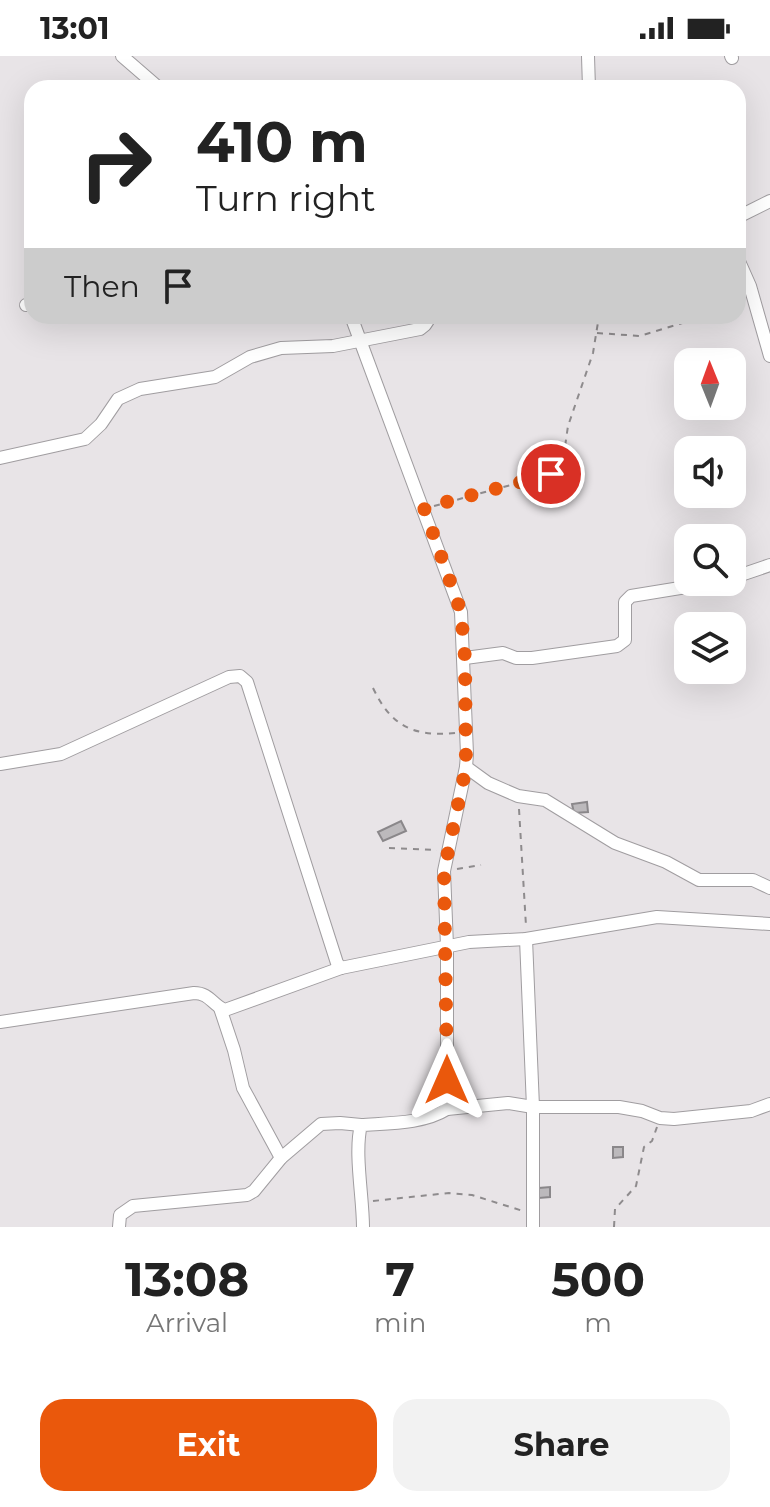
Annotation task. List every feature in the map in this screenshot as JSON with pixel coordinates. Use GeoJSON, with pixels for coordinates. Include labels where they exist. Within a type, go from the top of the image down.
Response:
{"type":"FeatureCollection","features":[{"type":"Feature","properties":{"kind":"street"},"geometry":{"type":"LineString","coordinates":[[122,56],[150,80]]}},
{"type":"Feature","properties":{"kind":"street"},"geometry":{"type":"LineString","coordinates":[[588,56],[589,80]]}},
{"type":"Feature","properties":{"kind":"street"},"geometry":{"type":"LineString","coordinates":[[746,213],[770,201]]}},
{"type":"Feature","properties":{"kind":"street"},"geometry":{"type":"LineString","coordinates":[[746,277],[770,356]]}},
{"type":"Feature","properties":{"kind":"street"},"geometry":{"type":"LineString","coordinates":[[354,324],[461,612],[465,658],[466,767],[444,871],[447,1109]]}},
{"type":"Feature","properties":{"kind":"street"},"geometry":{"type":"LineString","coordinates":[[0,458],[85,439],[101,424],[118,399],[140,389],[215,377],[250,357],[281,348],[333,346],[420,329],[426,324]]}},
{"type":"Feature","properties":{"kind":"street"},"geometry":{"type":"LineString","coordinates":[[746,573],[770,565]]}},
{"type":"Feature","properties":{"kind":"street"},"geometry":{"type":"LineString","coordinates":[[465,658],[503,653],[532,658],[617,646],[625,640],[625,602],[631,596],[674,589]]}},
{"type":"Feature","properties":{"kind":"street"},"geometry":{"type":"LineString","coordinates":[[0,764],[61,754],[229,677],[244,678],[341,968]]}},
{"type":"Feature","properties":{"kind":"street"},"geometry":{"type":"LineString","coordinates":[[466,767],[481,780],[518,796],[545,800],[615,843],[666,862],[699,880],[753,880],[770,888]]}},
{"type":"Feature","properties":{"kind":"street"},"geometry":{"type":"LineString","coordinates":[[220,1008],[233,1008],[341,968],[469,942],[526,939],[657,917],[770,924]]}},
{"type":"Feature","properties":{"kind":"street"},"geometry":{"type":"LineString","coordinates":[[445,925],[469,942]]}},
{"type":"Feature","properties":{"kind":"street"},"geometry":{"type":"LineString","coordinates":[[526,939],[533,1107],[532,1220]]}},
{"type":"Feature","properties":{"kind":"street"},"geometry":{"type":"LineString","coordinates":[[0,1022],[194,993],[206,994],[220,1008],[243,1088],[281,1158]]}},
{"type":"Feature","properties":{"kind":"street"},"geometry":{"type":"LineString","coordinates":[[119,1227],[120,1215],[133,1206],[247,1195],[254,1191],[281,1158],[321,1124],[361,1125],[419,1120],[447,1109],[508,1103],[533,1107],[630,1107],[660,1118],[751,1111],[770,1104]]}},
{"type":"Feature","properties":{"kind":"street"},"geometry":{"type":"LineString","coordinates":[[361,1125],[358,1142],[363,1227]]}},
{"type":"Feature","properties":{"kind":"path"},"geometry":{"type":"LineString","coordinates":[[424,508],[551,474],[562,467],[568,426],[584,382],[598,324]]}},
{"type":"Feature","properties":{"kind":"path"},"geometry":{"type":"LineString","coordinates":[[597,333],[640,336],[679,324]]}},
{"type":"Feature","properties":{"kind":"path"},"geometry":{"type":"LineString","coordinates":[[373,688],[380,703],[393,717],[421,734],[466,733]]}},
{"type":"Feature","properties":{"kind":"path"},"geometry":{"type":"LineString","coordinates":[[518,796],[526,939]]}},
{"type":"Feature","properties":{"kind":"path"},"geometry":{"type":"LineString","coordinates":[[389,848],[446,851]]}},
{"type":"Feature","properties":{"kind":"path"},"geometry":{"type":"LineString","coordinates":[[444,871],[481,865]]}},
{"type":"Feature","properties":{"kind":"path"},"geometry":{"type":"LineString","coordinates":[[614,1227],[615,1209],[636,1186],[644,1147],[652,1141],[660,1118]]}},
{"type":"Feature","properties":{"kind":"path"},"geometry":{"type":"LineString","coordinates":[[363,1202],[449,1193],[472,1195],[532,1220]]}},
{"type":"Feature","properties":{"kind":"building"},"geometry":{"type":"Polygon","coordinates":[[[587,802],[588,812],[574,813],[572,804],[587,802]]]}},
{"type":"Feature","properties":{"kind":"building"},"geometry":{"type":"Polygon","coordinates":[[[401,821],[406,831],[383,841],[378,832],[401,821]]]}},
{"type":"Feature","properties":{"kind":"building"},"geometry":{"type":"Polygon","coordinates":[[[434,1076],[441,1076],[441,1093],[435,1093],[434,1076]]]}},
{"type":"Feature","properties":{"kind":"building"},"geometry":{"type":"Polygon","coordinates":[[[613,1147],[623,1147],[623,1157],[613,1158],[613,1147]]]}},
{"type":"Feature","properties":{"kind":"building"},"geometry":{"type":"Polygon","coordinates":[[[550,1187],[550,1197],[539,1198],[539,1188],[550,1187]]]}},
{"type":"Feature","properties":{"kind":"route"},"geometry":{"type":"LineString","coordinates":[[447,1080],[444,871],[466,767],[465,658],[461,612],[424,508],[551,474]]}}]}
